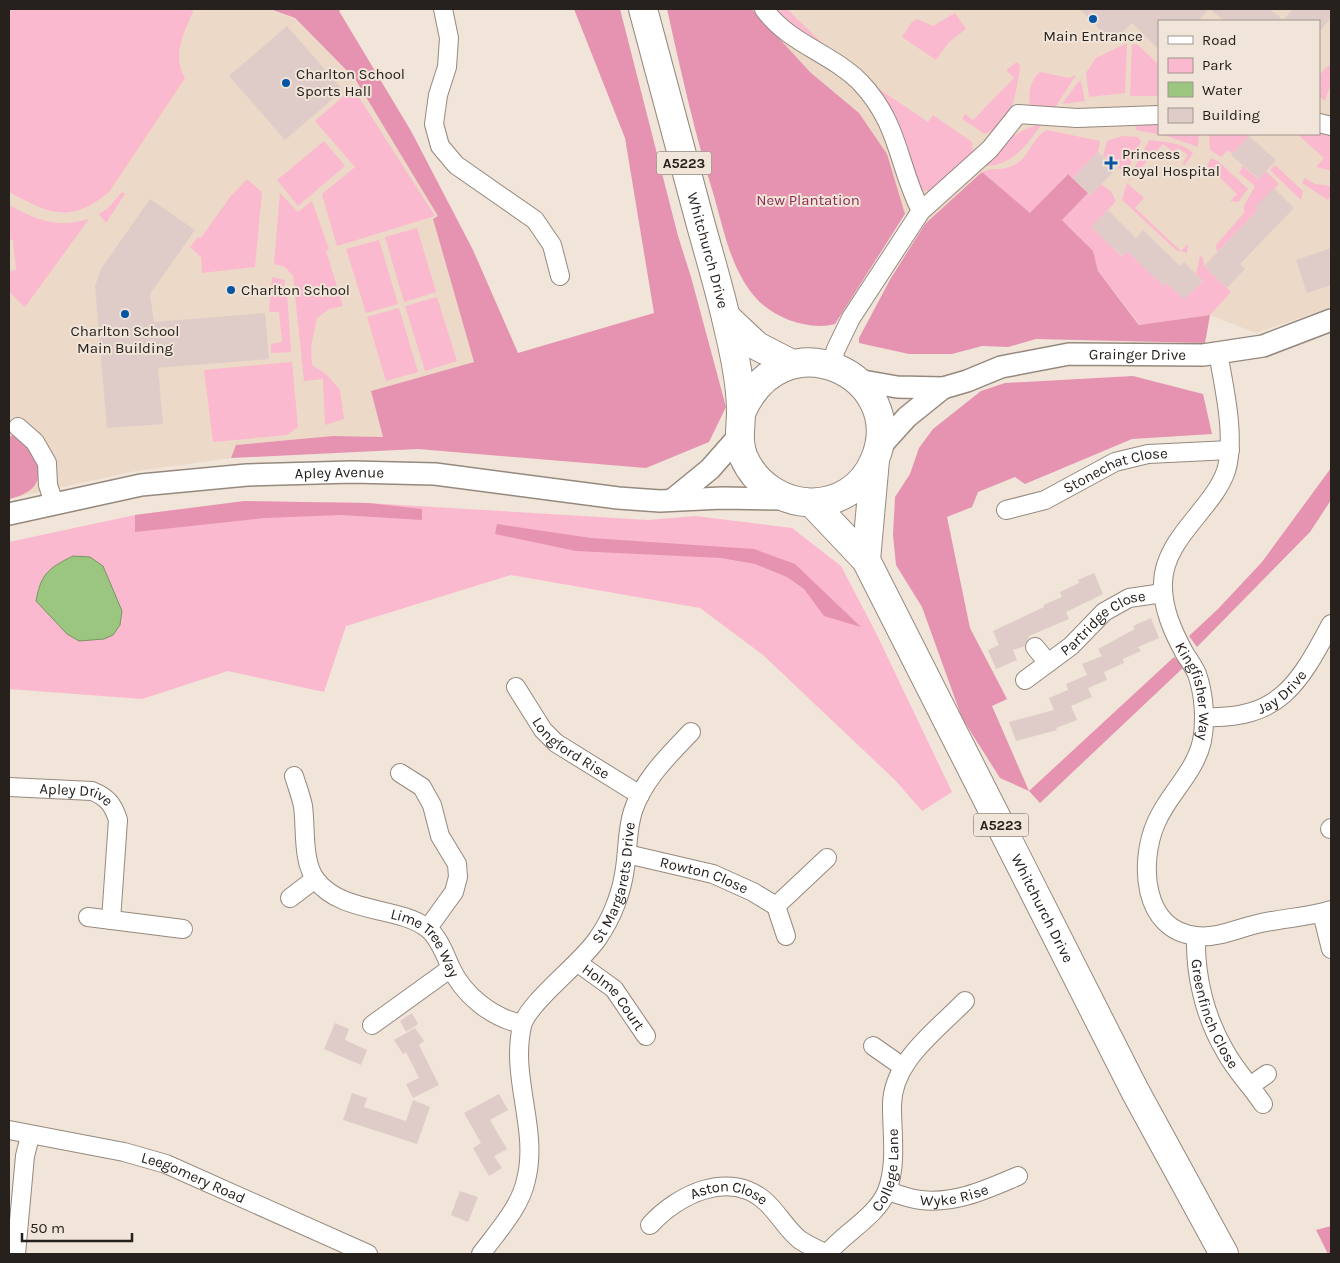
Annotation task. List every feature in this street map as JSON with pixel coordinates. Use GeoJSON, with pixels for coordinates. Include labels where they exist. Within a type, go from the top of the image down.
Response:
{"type":"FeatureCollection","features":[{"type":"Feature","properties":{"kind":"main road","name":"Whitchurch Drive"},"geometry":{"type":"LineString","coordinates":[[643,9],[726,317],[736,373],[743,456],[752,474],[767,489],[784,499],[812,503],[836,498],[856,486],[867,474],[877,454]]}},
{"type":"Feature","properties":{"kind":"main road","name":"Whitchurch Drive"},"geometry":{"type":"LineString","coordinates":[[726,317],[757,346],[792,364]]}},
{"type":"Feature","properties":{"kind":"main road"},"geometry":{"type":"LineString","coordinates":[[740,425],[748,396],[760,382],[775,370],[792,364],[812,362],[831,365],[857,380],[872,400],[880,423],[866,560]]}},
{"type":"Feature","properties":{"kind":"main road","name":"Whitchurch Drive"},"geometry":{"type":"LineString","coordinates":[[812,503],[866,560],[1135,1091],[1224,1254]]}},
{"type":"Feature","properties":{"kind":"street"},"geometry":{"type":"LineString","coordinates":[[443,9],[449,38],[447,66],[438,95],[434,124],[440,146],[456,165],[535,220],[552,245],[560,276]]}},
{"type":"Feature","properties":{"kind":"street"},"geometry":{"type":"LineString","coordinates":[[764,9],[771,19],[787,33],[846,70],[874,99],[892,131],[904,164],[906,179],[921,211]]}},
{"type":"Feature","properties":{"kind":"street"},"geometry":{"type":"LineString","coordinates":[[831,365],[836,349],[851,318],[921,211],[990,149],[1018,114],[1077,118],[1158,115]]}},
{"type":"Feature","properties":{"kind":"street","name":"Grainger Drive"},"geometry":{"type":"LineString","coordinates":[[857,380],[897,387],[943,388],[967,381],[1001,367],[1069,354],[1203,355],[1263,346],[1331,320]]}},
{"type":"Feature","properties":{"kind":"street","name":"Kingfisher Way"},"geometry":{"type":"LineString","coordinates":[[1196,937],[1182,932],[1171,925],[1153,905],[1148,890],[1146,872],[1148,847],[1156,822],[1192,767],[1202,741],[1204,717],[1197,674],[1170,625],[1163,593],[1163,580],[1169,555],[1225,472],[1230,450],[1225,392],[1218,353]]}},
{"type":"Feature","properties":{"kind":"street","name":"Grainger Drive"},"geometry":{"type":"LineString","coordinates":[[877,454],[907,417],[943,388]]}},
{"type":"Feature","properties":{"kind":"street"},"geometry":{"type":"LineString","coordinates":[[672,500],[710,469],[740,425]]}},
{"type":"Feature","properties":{"kind":"street"},"geometry":{"type":"LineString","coordinates":[[18,427],[35,442],[47,463],[48,485],[54,503]]}},
{"type":"Feature","properties":{"kind":"street","name":"Stonechat Close"},"geometry":{"type":"LineString","coordinates":[[1006,510],[1045,500],[1115,462],[1148,454],[1230,450]]}},
{"type":"Feature","properties":{"kind":"street","name":"Apley Avenue"},"geometry":{"type":"LineString","coordinates":[[9,514],[141,485],[248,475],[352,472],[436,474],[618,498],[672,500],[784,499]]}},
{"type":"Feature","properties":{"kind":"street","name":"Partridge Close"},"geometry":{"type":"LineString","coordinates":[[1025,680],[1071,646],[1104,612],[1129,598],[1163,593]]}},
{"type":"Feature","properties":{"kind":"street","name":"Jay Drive"},"geometry":{"type":"LineString","coordinates":[[1204,717],[1223,717],[1263,708],[1285,695],[1300,678],[1331,624]]}},
{"type":"Feature","properties":{"kind":"street","name":"Partridge Close"},"geometry":{"type":"LineString","coordinates":[[1035,647],[1048,663]]}},
{"type":"Feature","properties":{"kind":"street","name":"Longford Rise"},"geometry":{"type":"LineString","coordinates":[[516,687],[543,730],[556,743],[640,795]]}},
{"type":"Feature","properties":{"kind":"street","name":"St Margarets Drive"},"geometry":{"type":"LineString","coordinates":[[522,1024],[533,1006],[578,963],[598,938],[612,913],[625,871],[633,810],[640,795],[666,758],[691,732]]}},
{"type":"Feature","properties":{"kind":"street"},"geometry":{"type":"LineString","coordinates":[[400,773],[422,787],[432,805],[440,836],[457,864],[458,877],[454,892],[428,928]]}},
{"type":"Feature","properties":{"kind":"street"},"geometry":{"type":"LineString","coordinates":[[290,898],[315,879],[304,846],[303,806],[294,776]]}},
{"type":"Feature","properties":{"kind":"street","name":"Apley Drive"},"geometry":{"type":"LineString","coordinates":[[9,787],[92,791],[104,796],[113,806],[118,820],[111,920]]}},
{"type":"Feature","properties":{"kind":"street","name":"Rowton Close"},"geometry":{"type":"LineString","coordinates":[[627,854],[713,874],[753,892],[776,906]]}},
{"type":"Feature","properties":{"kind":"street"},"geometry":{"type":"LineString","coordinates":[[786,936],[776,906],[827,858]]}},
{"type":"Feature","properties":{"kind":"street","name":"Lime Tree Way"},"geometry":{"type":"LineString","coordinates":[[315,879],[330,893],[348,902],[413,921],[428,928],[445,951],[451,968],[477,1002],[496,1014],[522,1024]]}},
{"type":"Feature","properties":{"kind":"street"},"geometry":{"type":"LineString","coordinates":[[1196,937],[1326,911],[1331,949]]}},
{"type":"Feature","properties":{"kind":"street"},"geometry":{"type":"LineString","coordinates":[[88,917],[183,929]]}},
{"type":"Feature","properties":{"kind":"street","name":"Greenfinch Close"},"geometry":{"type":"LineString","coordinates":[[1196,937],[1196,954],[1202,996],[1224,1051],[1263,1104]]}},
{"type":"Feature","properties":{"kind":"street","name":"Holme Court"},"geometry":{"type":"LineString","coordinates":[[578,963],[614,989],[646,1036]]}},
{"type":"Feature","properties":{"kind":"street"},"geometry":{"type":"LineString","coordinates":[[372,1025],[451,968]]}},
{"type":"Feature","properties":{"kind":"street","name":"College Lane"},"geometry":{"type":"LineString","coordinates":[[827,1254],[837,1242],[878,1206],[887,1191],[894,1155],[894,1089],[903,1066],[965,1001]]}},
{"type":"Feature","properties":{"kind":"street"},"geometry":{"type":"LineString","coordinates":[[481,1254],[515,1207],[526,1181],[529,1136],[519,1075],[519,1046],[522,1024]]}},
{"type":"Feature","properties":{"kind":"street"},"geometry":{"type":"LineString","coordinates":[[873,1046],[903,1066]]}},
{"type":"Feature","properties":{"kind":"street","name":"Greenfinch Close"},"geometry":{"type":"LineString","coordinates":[[1250,1086],[1267,1074]]}},
{"type":"Feature","properties":{"kind":"street","name":"Leegomery Road"},"geometry":{"type":"LineString","coordinates":[[9,1130],[30,1136],[124,1152],[166,1164],[368,1254]]}},
{"type":"Feature","properties":{"kind":"street"},"geometry":{"type":"LineString","coordinates":[[16,1254],[25,1156],[30,1136]]}},
{"type":"Feature","properties":{"kind":"street","name":"Wyke Rise"},"geometry":{"type":"LineString","coordinates":[[887,1191],[920,1200],[946,1200],[979,1193],[1018,1176]]}},
{"type":"Feature","properties":{"kind":"street","name":"Aston Close"},"geometry":{"type":"LineString","coordinates":[[650,1225],[660,1214],[688,1195],[712,1186],[737,1188],[746,1190],[766,1201],[800,1239],[827,1254]]}},
{"type":"Feature","properties":{"kind":"shaded area","name":"Charlton School"},"geometry":{"type":"Polygon","coordinates":[[[9,9],[269,9],[295,19],[354,79],[439,216],[433,219],[474,362],[371,391],[383,437],[333,436],[236,445],[231,458],[130,472],[9,499],[9,9]]]}},
{"type":"Feature","properties":{"kind":"shaded area","name":"Princess Royal Hospital"},"geometry":{"type":"Polygon","coordinates":[[[752,9],[1331,9],[1331,307],[1256,333],[1210,315],[1140,325],[1081,237],[1062,220],[1088,193],[1068,174],[1030,214],[982,172],[925,224],[905,214],[887,154],[859,113],[810,72],[752,9]]]}},
{"type":"Feature","properties":{"kind":"green space"},"geometry":{"type":"Polygon","coordinates":[[[9,9],[194,9],[179,52],[179,61],[185,78],[109,192],[82,209],[71,212],[47,210],[9,192],[9,9]]]}},
{"type":"Feature","properties":{"kind":"green space"},"geometry":{"type":"Polygon","coordinates":[[[270,9],[342,9],[339,11],[411,131],[473,250],[518,353],[654,313],[625,138],[574,9],[620,9],[678,236],[726,407],[709,442],[646,468],[418,449],[231,458],[236,445],[333,436],[383,437],[371,391],[474,362],[433,219],[438,216],[355,79],[295,18],[270,9]]]}},
{"type":"Feature","properties":{"kind":"green space","name":"New Plantation"},"geometry":{"type":"Polygon","coordinates":[[[667,9],[752,9],[810,72],[859,113],[887,154],[905,214],[835,324],[814,326],[781,317],[755,297],[740,274],[725,236],[701,149],[667,9]]]}},
{"type":"Feature","properties":{"kind":"green space"},"geometry":{"type":"Polygon","coordinates":[[[770,9],[787,9],[848,68],[928,122],[933,115],[972,142],[973,154],[929,192],[920,189],[896,126],[770,9]]]}},
{"type":"Feature","properties":{"kind":"green space"},"geometry":{"type":"Polygon","coordinates":[[[955,13],[966,29],[949,42],[936,60],[902,37],[911,23],[917,19],[933,26],[955,13]]]}},
{"type":"Feature","properties":{"kind":"green space"},"geometry":{"type":"Polygon","coordinates":[[[1127,43],[1125,93],[1089,97],[1086,73],[1096,58],[1127,43]]]}},
{"type":"Feature","properties":{"kind":"green space"},"geometry":{"type":"Polygon","coordinates":[[[1132,44],[1138,45],[1158,64],[1158,96],[1130,96],[1132,44]]]}},
{"type":"Feature","properties":{"kind":"green space"},"geometry":{"type":"Polygon","coordinates":[[[1017,62],[1020,65],[1015,96],[1008,115],[1002,123],[985,134],[962,119],[965,114],[973,120],[1014,78],[1006,70],[1017,62]]]}},
{"type":"Feature","properties":{"kind":"green space"},"geometry":{"type":"Polygon","coordinates":[[[1329,65],[1332,78],[1325,101],[1320,97],[1320,74],[1329,65]]]}},
{"type":"Feature","properties":{"kind":"green space"},"geometry":{"type":"Polygon","coordinates":[[[1040,72],[1069,78],[1076,75],[1053,111],[1031,107],[1029,98],[1030,88],[1040,72]]]}},
{"type":"Feature","properties":{"kind":"green space"},"geometry":{"type":"Polygon","coordinates":[[[1081,81],[1085,101],[1062,104],[1078,82],[1081,81]]]}},
{"type":"Feature","properties":{"kind":"green space"},"geometry":{"type":"Polygon","coordinates":[[[353,88],[435,216],[337,246],[322,194],[355,167],[315,121],[353,88]]]}},
{"type":"Feature","properties":{"kind":"green space"},"geometry":{"type":"Polygon","coordinates":[[[1158,122],[1158,134],[1136,130],[1135,126],[1158,122]]]}},
{"type":"Feature","properties":{"kind":"green space"},"geometry":{"type":"Polygon","coordinates":[[[1042,124],[1024,147],[1010,159],[1002,163],[982,166],[1002,145],[1015,135],[1042,124]]]}},
{"type":"Feature","properties":{"kind":"green space"},"geometry":{"type":"Polygon","coordinates":[[[1320,126],[1331,129],[1330,170],[1316,167],[1324,158],[1298,135],[1320,135],[1320,126]]]}},
{"type":"Feature","properties":{"kind":"green space"},"geometry":{"type":"Polygon","coordinates":[[[1047,130],[1100,141],[1098,152],[1073,178],[1067,174],[1030,214],[982,172],[1008,167],[1019,162],[1039,136],[1047,130]]]}},
{"type":"Feature","properties":{"kind":"green space"},"geometry":{"type":"Polygon","coordinates":[[[1162,135],[1199,135],[1198,147],[1162,135]]]}},
{"type":"Feature","properties":{"kind":"green space"},"geometry":{"type":"Polygon","coordinates":[[[1209,135],[1252,135],[1233,154],[1228,150],[1221,157],[1210,150],[1209,135]]]}},
{"type":"Feature","properties":{"kind":"green space"},"geometry":{"type":"Polygon","coordinates":[[[1122,136],[1138,137],[1141,142],[1126,173],[1103,156],[1107,141],[1122,136]]]}},
{"type":"Feature","properties":{"kind":"green space"},"geometry":{"type":"Polygon","coordinates":[[[1149,140],[1178,145],[1189,149],[1193,153],[1185,165],[1182,164],[1188,155],[1178,148],[1173,152],[1163,144],[1128,182],[1149,140]]]}},
{"type":"Feature","properties":{"kind":"green space"},"geometry":{"type":"Polygon","coordinates":[[[324,141],[345,166],[298,206],[277,180],[324,141]]]}},
{"type":"Feature","properties":{"kind":"green space"},"geometry":{"type":"Polygon","coordinates":[[[1211,158],[1219,162],[1248,189],[1238,202],[1230,201],[1237,194],[1207,166],[1211,158]]]}},
{"type":"Feature","properties":{"kind":"green space"},"geometry":{"type":"Polygon","coordinates":[[[1275,165],[1303,191],[1301,200],[1270,170],[1275,165]]]}},
{"type":"Feature","properties":{"kind":"green space"},"geometry":{"type":"Polygon","coordinates":[[[1243,166],[1258,179],[1266,171],[1279,184],[1256,207],[1258,210],[1217,252],[1216,245],[1244,213],[1244,206],[1255,186],[1239,173],[1243,166]]]}},
{"type":"Feature","properties":{"kind":"green space"},"geometry":{"type":"Polygon","coordinates":[[[982,172],[1030,213],[1068,174],[1088,193],[1062,220],[1093,251],[1098,271],[1139,325],[1210,315],[1205,343],[1036,339],[1008,347],[982,346],[952,354],[909,354],[859,343],[859,338],[891,278],[925,224],[982,172]]]}},
{"type":"Feature","properties":{"kind":"green space"},"geometry":{"type":"Polygon","coordinates":[[[1305,178],[1315,184],[1330,186],[1331,196],[1328,200],[1302,183],[1305,178]]]}},
{"type":"Feature","properties":{"kind":"green space"},"geometry":{"type":"Polygon","coordinates":[[[247,179],[262,192],[255,267],[202,273],[201,257],[190,247],[198,237],[201,238],[230,197],[247,179]]]}},
{"type":"Feature","properties":{"kind":"green space"},"geometry":{"type":"Polygon","coordinates":[[[1127,183],[1144,198],[1135,208],[1181,251],[1188,244],[1187,253],[1176,250],[1122,200],[1127,183]]]}},
{"type":"Feature","properties":{"kind":"green space"},"geometry":{"type":"Polygon","coordinates":[[[1101,184],[1111,191],[1116,201],[1092,227],[1121,256],[1127,251],[1164,286],[1167,283],[1184,299],[1203,281],[1196,274],[1200,256],[1203,257],[1204,266],[1231,292],[1210,315],[1140,325],[1098,271],[1089,249],[1062,220],[1088,193],[1091,195],[1101,184]]]}},
{"type":"Feature","properties":{"kind":"green space"},"geometry":{"type":"Polygon","coordinates":[[[122,192],[125,194],[106,223],[99,214],[107,209],[122,192]]]}},
{"type":"Feature","properties":{"kind":"green space"},"geometry":{"type":"Polygon","coordinates":[[[280,193],[298,212],[312,201],[329,249],[326,251],[343,306],[329,309],[317,318],[311,347],[312,365],[326,374],[340,390],[344,419],[325,425],[323,379],[304,381],[293,276],[285,267],[274,264],[280,193]]]}},
{"type":"Feature","properties":{"kind":"green space"},"geometry":{"type":"Polygon","coordinates":[[[9,205],[39,219],[57,223],[78,222],[89,219],[25,307],[9,292],[9,271],[16,270],[13,240],[9,239],[9,205]]]}},
{"type":"Feature","properties":{"kind":"green space"},"geometry":{"type":"Polygon","coordinates":[[[417,228],[436,292],[404,302],[385,237],[417,228]]]}},
{"type":"Feature","properties":{"kind":"green space"},"geometry":{"type":"Polygon","coordinates":[[[379,240],[398,304],[366,313],[346,249],[379,240]]]}},
{"type":"Feature","properties":{"kind":"green space"},"geometry":{"type":"Polygon","coordinates":[[[272,277],[285,280],[284,293],[287,293],[291,352],[271,353],[271,344],[282,342],[279,312],[269,312],[272,277]]]}},
{"type":"Feature","properties":{"kind":"green space"},"geometry":{"type":"Polygon","coordinates":[[[437,297],[457,361],[425,371],[405,306],[437,297]]]}},
{"type":"Feature","properties":{"kind":"green space"},"geometry":{"type":"Polygon","coordinates":[[[399,308],[418,372],[386,381],[367,317],[399,308]]]}},
{"type":"Feature","properties":{"kind":"green space"},"geometry":{"type":"Polygon","coordinates":[[[292,362],[298,427],[287,435],[213,442],[204,370],[292,362]]]}},
{"type":"Feature","properties":{"kind":"green space"},"geometry":{"type":"Polygon","coordinates":[[[1133,376],[1203,394],[1212,434],[1132,439],[1025,484],[1015,477],[978,492],[972,507],[947,517],[970,628],[1007,699],[992,706],[1029,791],[1000,778],[962,718],[922,607],[896,565],[893,535],[895,497],[910,474],[919,448],[933,429],[981,391],[1005,383],[1133,376]]]}},
{"type":"Feature","properties":{"kind":"green space"},"geometry":{"type":"Polygon","coordinates":[[[12,435],[33,454],[37,463],[38,478],[36,484],[26,493],[9,499],[9,438],[12,435]]]}},
{"type":"Feature","properties":{"kind":"green space"},"geometry":{"type":"Polygon","coordinates":[[[1331,468],[1331,500],[1310,532],[1197,647],[1189,636],[1218,609],[1262,562],[1331,468]]]}},
{"type":"Feature","properties":{"kind":"green space"},"geometry":{"type":"Polygon","coordinates":[[[245,501],[368,503],[648,520],[695,516],[792,528],[841,566],[876,633],[952,792],[922,811],[896,781],[763,655],[700,608],[511,575],[346,626],[324,692],[228,671],[142,699],[9,689],[9,542],[135,515],[245,501]]]}},
{"type":"Feature","properties":{"kind":"green space"},"geometry":{"type":"Polygon","coordinates":[[[245,501],[368,503],[422,509],[422,520],[341,515],[265,518],[135,532],[135,515],[245,501]]]}},
{"type":"Feature","properties":{"kind":"green space"},"geometry":{"type":"Polygon","coordinates":[[[497,524],[591,538],[754,549],[795,564],[861,627],[824,616],[804,589],[787,577],[755,564],[721,558],[576,551],[495,534],[497,524]]]}},
{"type":"Feature","properties":{"kind":"green space"},"geometry":{"type":"Polygon","coordinates":[[[1174,657],[1185,666],[1040,803],[1029,791],[1174,657]]]}},
{"type":"Feature","properties":{"kind":"green space"},"geometry":{"type":"Polygon","coordinates":[[[1331,1226],[1331,1254],[1328,1254],[1316,1230],[1331,1226]]]}},
{"type":"Feature","properties":{"kind":"water"},"geometry":{"type":"Polygon","coordinates":[[[73,556],[90,557],[103,566],[122,611],[120,625],[113,635],[104,639],[79,641],[67,634],[36,601],[47,572],[73,556]]]}},
{"type":"Feature","properties":{"kind":"building"},"geometry":{"type":"Polygon","coordinates":[[[1079,9],[1209,9],[1199,20],[1158,20],[1158,49],[1132,23],[1113,42],[1079,9]]]}},
{"type":"Feature","properties":{"kind":"building"},"geometry":{"type":"Polygon","coordinates":[[[1210,9],[1270,9],[1283,20],[1223,20],[1210,9]]]}},
{"type":"Feature","properties":{"kind":"building"},"geometry":{"type":"Polygon","coordinates":[[[1293,9],[1331,9],[1331,18],[1320,31],[1320,20],[1283,20],[1293,9]]]}},
{"type":"Feature","properties":{"kind":"building","name":"Charlton School Sports Hall"},"geometry":{"type":"Polygon","coordinates":[[[287,26],[343,90],[285,140],[229,76],[287,26]]]}},
{"type":"Feature","properties":{"kind":"building"},"geometry":{"type":"Polygon","coordinates":[[[1249,136],[1276,160],[1259,179],[1231,155],[1249,136]]]}},
{"type":"Feature","properties":{"kind":"building"},"geometry":{"type":"Polygon","coordinates":[[[1098,152],[1116,169],[1091,195],[1073,178],[1098,152]]]}},
{"type":"Feature","properties":{"kind":"building"},"geometry":{"type":"Polygon","coordinates":[[[1274,188],[1294,208],[1240,264],[1245,269],[1227,288],[1204,266],[1258,210],[1255,207],[1274,188]]]}},
{"type":"Feature","properties":{"kind":"building","name":"Charlton School Main Building"},"geometry":{"type":"Polygon","coordinates":[[[150,199],[195,230],[150,294],[154,322],[265,313],[269,359],[158,368],[163,424],[107,428],[95,286],[101,269],[150,199]]]}},
{"type":"Feature","properties":{"kind":"building"},"geometry":{"type":"Polygon","coordinates":[[[1108,210],[1136,238],[1143,230],[1180,266],[1184,262],[1203,281],[1184,299],[1167,283],[1164,286],[1127,251],[1122,256],[1091,227],[1108,210]]]}},
{"type":"Feature","properties":{"kind":"building"},"geometry":{"type":"Polygon","coordinates":[[[1331,248],[1331,285],[1307,293],[1296,260],[1331,248]]]}},
{"type":"Feature","properties":{"kind":"building"},"geometry":{"type":"Polygon","coordinates":[[[1094,573],[1103,594],[1066,612],[1069,619],[1029,636],[1025,646],[1013,650],[1017,660],[996,669],[988,650],[999,645],[993,631],[1062,597],[1060,592],[1079,583],[1078,580],[1094,573]]]}},
{"type":"Feature","properties":{"kind":"building"},"geometry":{"type":"Polygon","coordinates":[[[1151,618],[1159,638],[1138,647],[1141,651],[1123,659],[1124,663],[1104,672],[1107,680],[1088,688],[1092,697],[1071,706],[1077,720],[1056,728],[1057,730],[1016,741],[1009,722],[1054,710],[1049,698],[1068,690],[1066,684],[1087,675],[1082,664],[1102,656],[1098,649],[1135,629],[1133,626],[1151,618]]]}},
{"type":"Feature","properties":{"kind":"building"},"geometry":{"type":"Polygon","coordinates":[[[412,1013],[418,1024],[406,1032],[400,1021],[412,1013]]]}},
{"type":"Feature","properties":{"kind":"building"},"geometry":{"type":"Polygon","coordinates":[[[335,1023],[349,1029],[345,1040],[367,1050],[361,1065],[324,1049],[335,1023]]]}},
{"type":"Feature","properties":{"kind":"building"},"geometry":{"type":"Polygon","coordinates":[[[415,1028],[424,1041],[419,1045],[439,1085],[413,1098],[406,1084],[419,1078],[406,1052],[403,1054],[394,1040],[415,1028]]]}},
{"type":"Feature","properties":{"kind":"building"},"geometry":{"type":"Polygon","coordinates":[[[352,1093],[367,1098],[364,1107],[406,1121],[413,1100],[430,1107],[417,1144],[343,1120],[352,1093]]]}},
{"type":"Feature","properties":{"kind":"building"},"geometry":{"type":"Polygon","coordinates":[[[499,1094],[508,1110],[490,1120],[507,1149],[494,1156],[502,1168],[489,1176],[473,1148],[481,1143],[464,1113],[499,1094]]]}},
{"type":"Feature","properties":{"kind":"building"},"geometry":{"type":"Polygon","coordinates":[[[460,1191],[478,1197],[468,1222],[451,1215],[460,1191]]]}},
{"type":"Feature","properties":{"kind":"place","name":"Main Entrance"},"geometry":{"type":"Point","coordinates":[1093,19]}},
{"type":"Feature","properties":{"kind":"place","name":"Charlton School Sports Hall"},"geometry":{"type":"Point","coordinates":[286,83]}},
{"type":"Feature","properties":{"kind":"place","name":"Princess Royal Hospital"},"geometry":{"type":"Point","coordinates":[1111,163]}},
{"type":"Feature","properties":{"kind":"place","name":"Charlton School"},"geometry":{"type":"Point","coordinates":[231,290]}},
{"type":"Feature","properties":{"kind":"place","name":"Charlton School Main Building"},"geometry":{"type":"Point","coordinates":[125,314]}}]}
